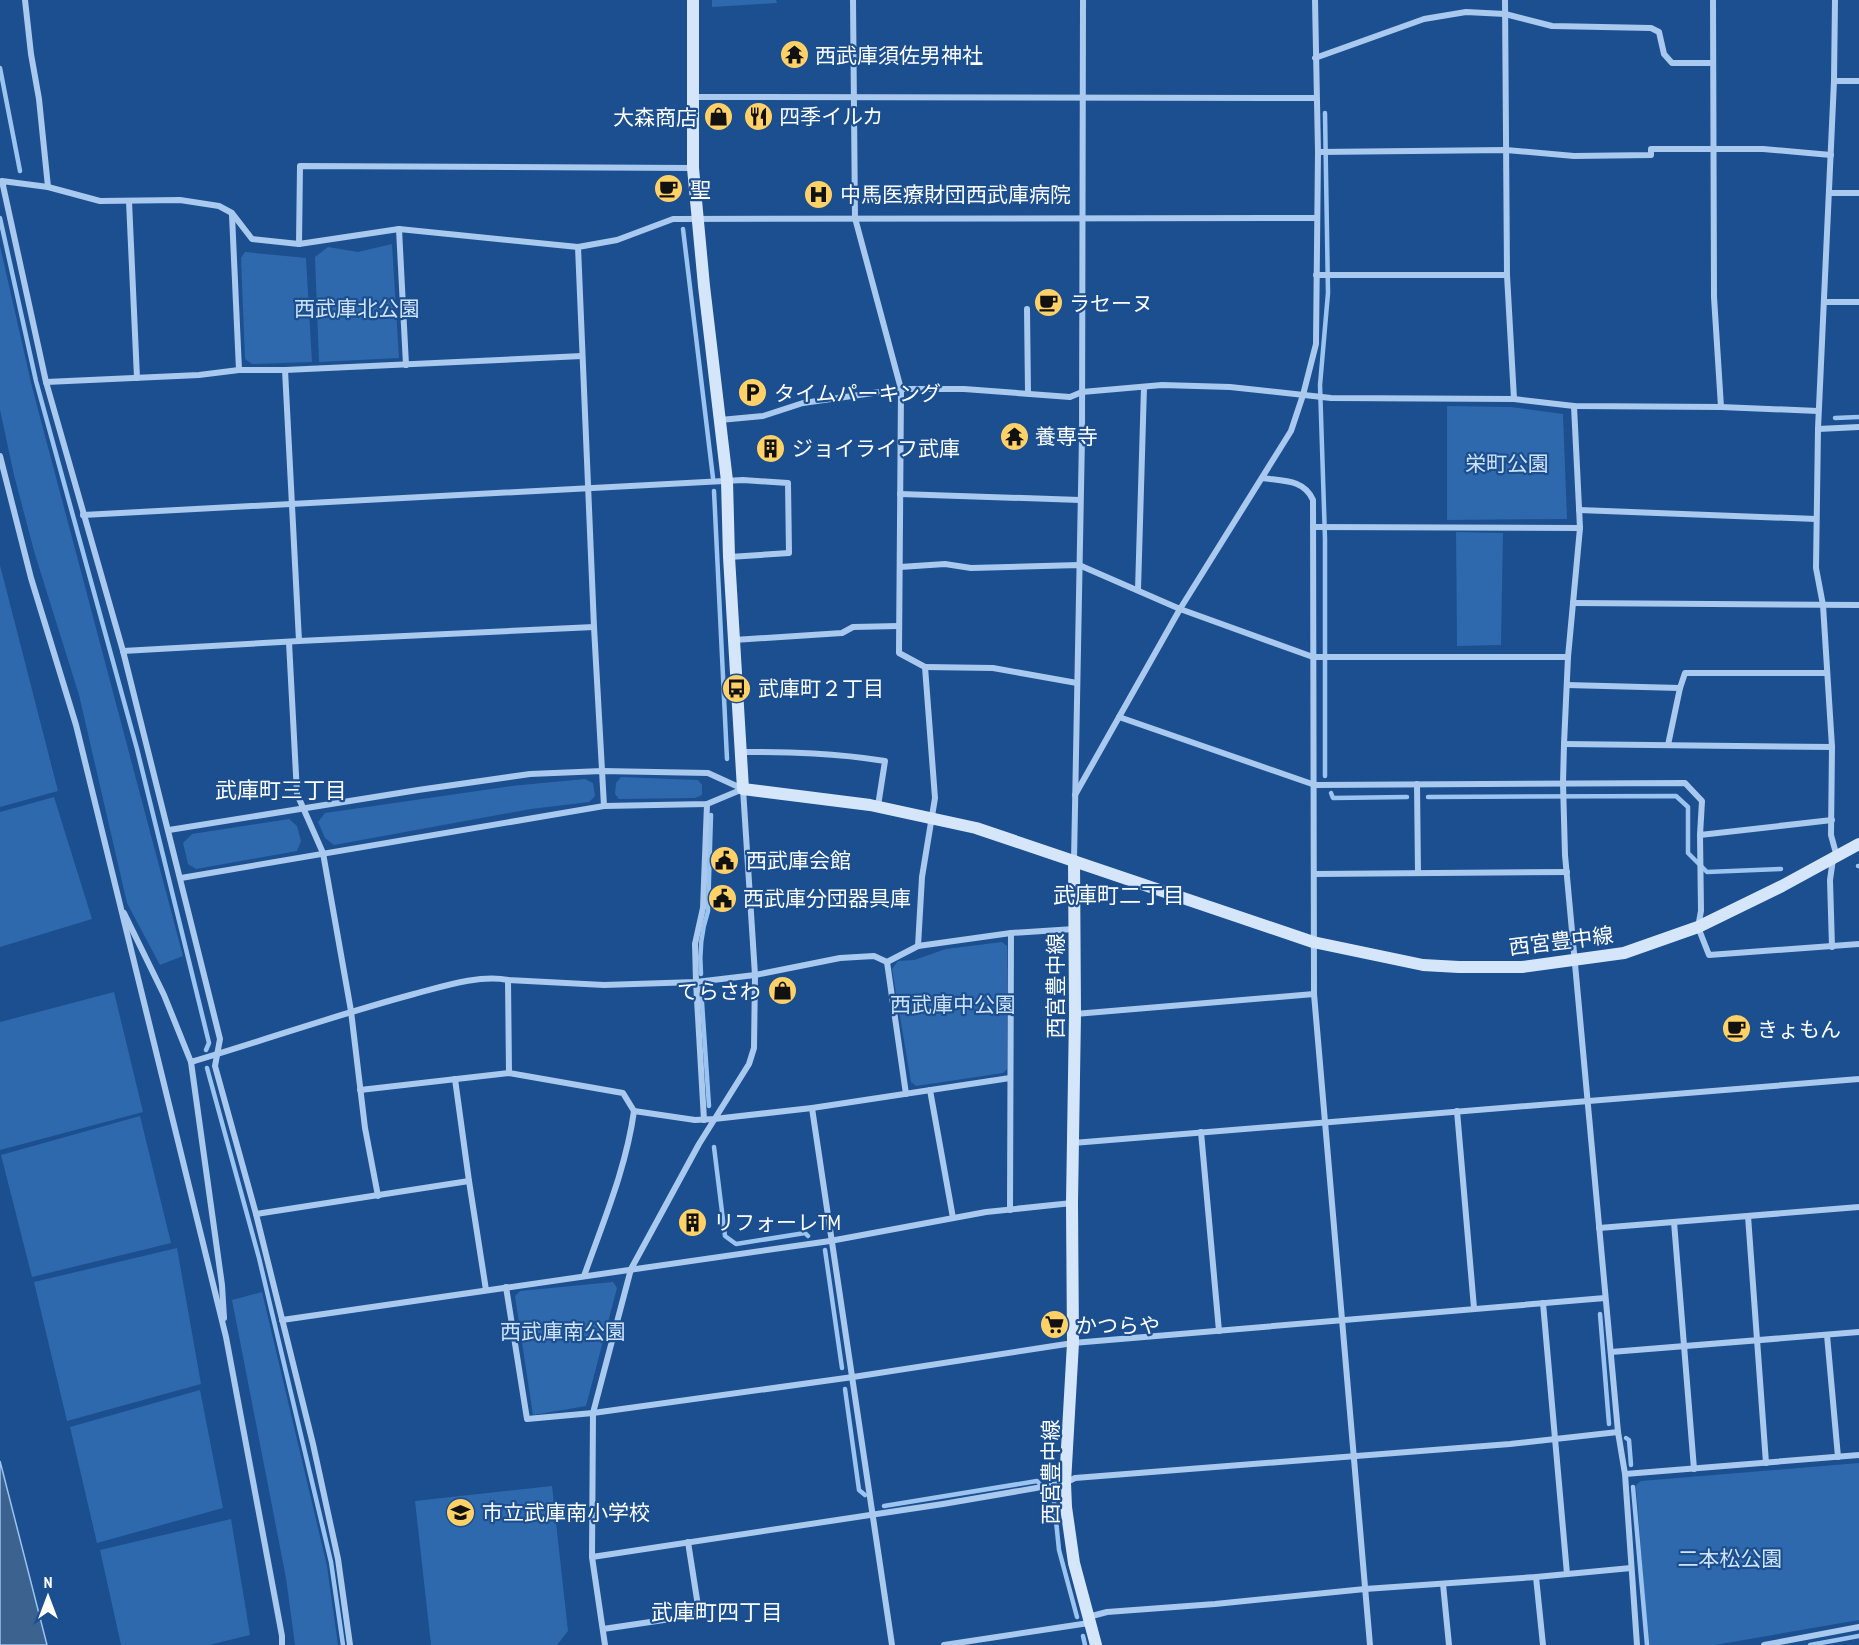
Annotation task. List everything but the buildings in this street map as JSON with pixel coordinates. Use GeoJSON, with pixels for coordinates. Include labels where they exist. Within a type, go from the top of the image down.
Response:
{"type":"FeatureCollection","features":[{"type":"Feature","properties":{"kind":"main road"},"geometry":{"type":"LineString","coordinates":[[693,0],[693,168],[727,481],[729,557],[743,789],[878,806],[976,828],[1074,861]]}},
{"type":"Feature","properties":{"kind":"main road","name":"西宮豊中線"},"geometry":{"type":"LineString","coordinates":[[1096,1645],[1069,1536],[1065,1483],[1074,1343],[1072,1143],[1075,1014],[1074,861],[1313,942],[1373,956],[1437,966],[1522,968],[1624,953],[1698,927],[1859,844]]}},
{"type":"Feature","properties":{"kind":"street"},"geometry":{"type":"LineString","coordinates":[[25,0],[39,99],[48,187]]}},
{"type":"Feature","properties":{"kind":"street"},"geometry":{"type":"LineString","coordinates":[[853,0],[855,218],[901,390],[899,653],[925,667],[993,668],[1077,682]]}},
{"type":"Feature","properties":{"kind":"street"},"geometry":{"type":"LineString","coordinates":[[1074,861],[1082,392],[1083,0]]}},
{"type":"Feature","properties":{"kind":"street"},"geometry":{"type":"LineString","coordinates":[[1075,795],[1180,609],[1291,431],[1303,395],[1316,344],[1318,152],[1316,0]]}},
{"type":"Feature","properties":{"kind":"street"},"geometry":{"type":"LineString","coordinates":[[1506,0],[1507,275],[1514,399]]}},
{"type":"Feature","properties":{"kind":"street"},"geometry":{"type":"LineString","coordinates":[[1713,0],[1714,297],[1721,407]]}},
{"type":"Feature","properties":{"kind":"street"},"geometry":{"type":"LineString","coordinates":[[1832,947],[1830,880],[1835,858],[1831,835],[1832,747],[1823,605],[1816,568],[1816,519],[1818,411],[1834,81],[1835,0]]}},
{"type":"Feature","properties":{"kind":"street"},"geometry":{"type":"LineString","coordinates":[[1315,58],[1424,19],[1466,12],[1505,14],[1552,26],[1651,28],[1659,32],[1664,54],[1672,63],[1713,63]]}},
{"type":"Feature","properties":{"kind":"street"},"geometry":{"type":"LineString","coordinates":[[1834,81],[1859,81]]}},
{"type":"Feature","properties":{"kind":"street"},"geometry":{"type":"LineString","coordinates":[[693,97],[1316,98]]}},
{"type":"Feature","properties":{"kind":"street"},"geometry":{"type":"LineString","coordinates":[[1318,152],[1505,150],[1574,156],[1640,156],[1651,155],[1651,149],[1763,149],[1831,155]]}},
{"type":"Feature","properties":{"kind":"street"},"geometry":{"type":"LineString","coordinates":[[299,244],[300,166],[693,168]]}},
{"type":"Feature","properties":{"kind":"street"},"geometry":{"type":"LineString","coordinates":[[350,1645],[338,1559],[313,1444],[256,1214],[215,1066],[220,1039],[123,651],[46,382],[1,181],[48,187],[100,201],[180,200],[219,206],[232,213],[252,239],[299,244],[399,229],[578,247],[616,240],[673,219],[1316,218]]}},
{"type":"Feature","properties":{"kind":"street"},"geometry":{"type":"LineString","coordinates":[[1829,192],[1859,193]]}},
{"type":"Feature","properties":{"kind":"street"},"geometry":{"type":"LineString","coordinates":[[129,201],[137,378]]}},
{"type":"Feature","properties":{"kind":"street"},"geometry":{"type":"LineString","coordinates":[[232,213],[239,370]]}},
{"type":"Feature","properties":{"kind":"street"},"geometry":{"type":"LineString","coordinates":[[399,229],[406,365]]}},
{"type":"Feature","properties":{"kind":"street"},"geometry":{"type":"LineString","coordinates":[[578,247],[604,806]]}},
{"type":"Feature","properties":{"kind":"street"},"geometry":{"type":"LineString","coordinates":[[1316,275],[1507,275]]}},
{"type":"Feature","properties":{"kind":"street"},"geometry":{"type":"LineString","coordinates":[[1824,302],[1859,303]]}},
{"type":"Feature","properties":{"kind":"street"},"geometry":{"type":"LineString","coordinates":[[1027,309],[1028,393]]}},
{"type":"Feature","properties":{"kind":"street"},"geometry":{"type":"LineString","coordinates":[[46,382],[199,375],[239,370],[285,370],[582,356]]}},
{"type":"Feature","properties":{"kind":"street"},"geometry":{"type":"LineString","coordinates":[[285,370],[299,641]]}},
{"type":"Feature","properties":{"kind":"street"},"geometry":{"type":"LineString","coordinates":[[720,420],[763,416],[803,403],[901,390],[964,389],[1070,397],[1082,392],[1162,385],[1230,387],[1331,398],[1514,399],[1574,406],[1721,407],[1818,411]]}},
{"type":"Feature","properties":{"kind":"street"},"geometry":{"type":"LineString","coordinates":[[1138,590],[1144,387]]}},
{"type":"Feature","properties":{"kind":"street"},"geometry":{"type":"LineString","coordinates":[[1574,406],[1580,528],[1568,657],[1564,744],[1563,783],[1567,872],[1586,1101],[1624,1474],[1637,1645]]}},
{"type":"Feature","properties":{"kind":"street"},"geometry":{"type":"LineString","coordinates":[[1818,429],[1859,427]]}},
{"type":"Feature","properties":{"kind":"street"},"geometry":{"type":"LineString","coordinates":[[0,456],[31,578],[76,724],[226,1337],[282,1645]]}},
{"type":"Feature","properties":{"kind":"street"},"geometry":{"type":"LineString","coordinates":[[1262,478],[1300,485],[1308,489],[1313,500],[1316,527],[1314,993],[1370,1645]]}},
{"type":"Feature","properties":{"kind":"street"},"geometry":{"type":"LineString","coordinates":[[83,515],[743,480],[788,483],[789,553],[729,557]]}},
{"type":"Feature","properties":{"kind":"street"},"geometry":{"type":"LineString","coordinates":[[900,494],[1080,500]]}},
{"type":"Feature","properties":{"kind":"street"},"geometry":{"type":"LineString","coordinates":[[1579,510],[1816,519]]}},
{"type":"Feature","properties":{"kind":"street"},"geometry":{"type":"LineString","coordinates":[[1316,527],[1580,528]]}},
{"type":"Feature","properties":{"kind":"street"},"geometry":{"type":"LineString","coordinates":[[900,567],[945,564],[970,568],[1079,565],[1180,609],[1316,657],[1568,657]]}},
{"type":"Feature","properties":{"kind":"street"},"geometry":{"type":"LineString","coordinates":[[1573,603],[1859,605]]}},
{"type":"Feature","properties":{"kind":"street"},"geometry":{"type":"LineString","coordinates":[[734,640],[842,633],[853,627],[900,626]]}},
{"type":"Feature","properties":{"kind":"street"},"geometry":{"type":"LineString","coordinates":[[123,651],[594,627]]}},
{"type":"Feature","properties":{"kind":"street"},"geometry":{"type":"LineString","coordinates":[[289,642],[297,794],[323,853],[351,1011],[360,1090],[378,1196]]}},
{"type":"Feature","properties":{"kind":"street"},"geometry":{"type":"LineString","coordinates":[[918,945],[922,877],[935,798],[925,667]]}},
{"type":"Feature","properties":{"kind":"street"},"geometry":{"type":"LineString","coordinates":[[1668,745],[1685,673],[1827,673]]}},
{"type":"Feature","properties":{"kind":"street"},"geometry":{"type":"LineString","coordinates":[[1567,685],[1680,688]]}},
{"type":"Feature","properties":{"kind":"street"},"geometry":{"type":"LineString","coordinates":[[1119,717],[1315,785],[1685,783],[1702,801],[1701,911],[1698,927],[1709,955],[1859,944]]}},
{"type":"Feature","properties":{"kind":"street"},"geometry":{"type":"LineString","coordinates":[[1564,744],[1832,747]]}},
{"type":"Feature","properties":{"kind":"street"},"geometry":{"type":"LineString","coordinates":[[741,752],[812,752],[885,761],[878,806]]}},
{"type":"Feature","properties":{"kind":"street"},"geometry":{"type":"LineString","coordinates":[[169,830],[530,774],[602,771],[708,773],[743,789]]}},
{"type":"Feature","properties":{"kind":"street"},"geometry":{"type":"LineString","coordinates":[[1417,784],[1418,873]]}},
{"type":"Feature","properties":{"kind":"street"},"geometry":{"type":"LineString","coordinates":[[181,878],[604,806],[707,804],[743,789]]}},
{"type":"Feature","properties":{"kind":"street"},"geometry":{"type":"LineString","coordinates":[[605,1645],[592,1557],[593,1413],[631,1269],[714,1119],[749,1064],[754,1048],[755,975],[743,789]]}},
{"type":"Feature","properties":{"kind":"street"},"geometry":{"type":"LineString","coordinates":[[704,1120],[695,944],[703,908],[707,804]]}},
{"type":"Feature","properties":{"kind":"street"},"geometry":{"type":"LineString","coordinates":[[1700,835],[1832,820]]}},
{"type":"Feature","properties":{"kind":"street"},"geometry":{"type":"LineString","coordinates":[[1314,874],[1567,872]]}},
{"type":"Feature","properties":{"kind":"street"},"geometry":{"type":"LineString","coordinates":[[120,906],[164,995],[190,1062],[222,1285],[226,1337]]}},
{"type":"Feature","properties":{"kind":"street"},"geometry":{"type":"LineString","coordinates":[[887,962],[918,945],[1011,933],[1074,929]]}},
{"type":"Feature","properties":{"kind":"street"},"geometry":{"type":"LineString","coordinates":[[1010,1210],[1011,933]]}},
{"type":"Feature","properties":{"kind":"street"},"geometry":{"type":"LineString","coordinates":[[190,1062],[351,1011],[443,986],[495,977],[508,980],[604,985],[696,982],[755,975],[840,957],[874,956],[887,962]]}},
{"type":"Feature","properties":{"kind":"street"},"geometry":{"type":"LineString","coordinates":[[887,962],[906,1094]]}},
{"type":"Feature","properties":{"kind":"street"},"geometry":{"type":"LineString","coordinates":[[508,980],[509,1073]]}},
{"type":"Feature","properties":{"kind":"street"},"geometry":{"type":"LineString","coordinates":[[1075,1014],[1314,993]]}},
{"type":"Feature","properties":{"kind":"street"},"geometry":{"type":"LineString","coordinates":[[360,1090],[509,1073],[623,1093],[634,1112],[630,1142],[584,1276]]}},
{"type":"Feature","properties":{"kind":"street"},"geometry":{"type":"LineString","coordinates":[[634,1112],[704,1120],[812,1108],[1010,1078]]}},
{"type":"Feature","properties":{"kind":"street"},"geometry":{"type":"LineString","coordinates":[[455,1079],[486,1290]]}},
{"type":"Feature","properties":{"kind":"street"},"geometry":{"type":"LineString","coordinates":[[1072,1143],[1859,1079]]}},
{"type":"Feature","properties":{"kind":"street"},"geometry":{"type":"LineString","coordinates":[[930,1090],[953,1218]]}},
{"type":"Feature","properties":{"kind":"street"},"geometry":{"type":"LineString","coordinates":[[812,1108],[892,1645]]}},
{"type":"Feature","properties":{"kind":"street"},"geometry":{"type":"LineString","coordinates":[[1457,1112],[1474,1308]]}},
{"type":"Feature","properties":{"kind":"street"},"geometry":{"type":"LineString","coordinates":[[1201,1132],[1219,1331]]}},
{"type":"Feature","properties":{"kind":"street"},"geometry":{"type":"LineString","coordinates":[[256,1214],[469,1181]]}},
{"type":"Feature","properties":{"kind":"street"},"geometry":{"type":"LineString","coordinates":[[282,1320],[830,1241],[953,1218],[1072,1203]]}},
{"type":"Feature","properties":{"kind":"street"},"geometry":{"type":"LineString","coordinates":[[1599,1228],[1859,1207]]}},
{"type":"Feature","properties":{"kind":"street"},"geometry":{"type":"LineString","coordinates":[[1748,1216],[1766,1463]]}},
{"type":"Feature","properties":{"kind":"street"},"geometry":{"type":"LineString","coordinates":[[1674,1222],[1694,1469]]}},
{"type":"Feature","properties":{"kind":"street"},"geometry":{"type":"LineString","coordinates":[[506,1287],[527,1419],[593,1413],[853,1377],[1074,1343],[1605,1298]]}},
{"type":"Feature","properties":{"kind":"street"},"geometry":{"type":"LineString","coordinates":[[1543,1303],[1567,1574]]}},
{"type":"Feature","properties":{"kind":"street"},"geometry":{"type":"LineString","coordinates":[[1611,1352],[1859,1332]]}},
{"type":"Feature","properties":{"kind":"street"},"geometry":{"type":"LineString","coordinates":[[1827,1335],[1838,1457]]}},
{"type":"Feature","properties":{"kind":"street"},"geometry":{"type":"LineString","coordinates":[[592,1557],[873,1515],[1065,1483],[1075,1478],[1618,1432]]}},
{"type":"Feature","properties":{"kind":"street"},"geometry":{"type":"LineString","coordinates":[[1624,1474],[1859,1455]]}},
{"type":"Feature","properties":{"kind":"street"},"geometry":{"type":"LineString","coordinates":[[603,1629],[691,1616],[698,1606],[688,1542]]}},
{"type":"Feature","properties":{"kind":"street"},"geometry":{"type":"LineString","coordinates":[[944,1645],[1089,1620],[1107,1612],[1631,1568]]}},
{"type":"Feature","properties":{"kind":"street"},"geometry":{"type":"LineString","coordinates":[[1536,1577],[1543,1645]]}},
{"type":"Feature","properties":{"kind":"street"},"geometry":{"type":"LineString","coordinates":[[1443,1584],[1449,1645]]}},
{"type":"Feature","properties":{"kind":"street"},"geometry":{"type":"LineString","coordinates":[[1764,1645],[1859,1627]]}},
{"type":"Feature","properties":{"kind":"green space"},"geometry":{"type":"Polygon","coordinates":[[[712,0],[776,0],[777,3],[712,7],[712,0]]]}},
{"type":"Feature","properties":{"kind":"green space","name":"西武庫北公園"},"geometry":{"type":"Polygon","coordinates":[[[392,244],[399,358],[319,362],[315,257],[328,247],[358,252],[392,244]]]}},
{"type":"Feature","properties":{"kind":"green space"},"geometry":{"type":"Polygon","coordinates":[[[0,246],[32,387],[183,956],[160,965],[127,903],[79,695],[34,551],[14,475],[0,410],[0,246]]]}},
{"type":"Feature","properties":{"kind":"green space"},"geometry":{"type":"Polygon","coordinates":[[[245,252],[306,258],[312,362],[252,364],[245,359],[241,258],[245,252]]]}},
{"type":"Feature","properties":{"kind":"green space","name":"栄町公園"},"geometry":{"type":"Polygon","coordinates":[[[1447,406],[1511,407],[1563,414],[1567,519],[1447,520],[1447,406]]]}},
{"type":"Feature","properties":{"kind":"green space"},"geometry":{"type":"Polygon","coordinates":[[[1456,532],[1503,533],[1501,645],[1457,646],[1456,532]]]}},
{"type":"Feature","properties":{"kind":"green space"},"geometry":{"type":"Polygon","coordinates":[[[0,565],[58,791],[0,807],[0,565]]]}},
{"type":"Feature","properties":{"kind":"green space"},"geometry":{"type":"Polygon","coordinates":[[[621,777],[698,780],[702,785],[702,795],[695,798],[619,799],[615,794],[616,783],[621,777]]]}},
{"type":"Feature","properties":{"kind":"green space"},"geometry":{"type":"Polygon","coordinates":[[[585,779],[593,783],[595,796],[589,802],[531,809],[334,845],[325,838],[318,822],[325,813],[511,786],[585,779]]]}},
{"type":"Feature","properties":{"kind":"green space"},"geometry":{"type":"Polygon","coordinates":[[[54,797],[92,919],[0,947],[0,812],[54,797]]]}},
{"type":"Feature","properties":{"kind":"green space"},"geometry":{"type":"Polygon","coordinates":[[[289,819],[297,826],[301,841],[297,851],[196,869],[188,864],[183,843],[192,834],[289,819]]]}},
{"type":"Feature","properties":{"kind":"green space","name":"西武庫中公園"},"geometry":{"type":"Polygon","coordinates":[[[1002,942],[1007,946],[1007,1069],[1003,1073],[916,1086],[911,1082],[892,969],[898,961],[914,960],[946,949],[1002,942]]]}},
{"type":"Feature","properties":{"kind":"green space"},"geometry":{"type":"Polygon","coordinates":[[[114,992],[143,1112],[0,1150],[0,1022],[114,992]]]}},
{"type":"Feature","properties":{"kind":"green space"},"geometry":{"type":"Polygon","coordinates":[[[140,1116],[171,1243],[32,1277],[1,1155],[140,1116]]]}},
{"type":"Feature","properties":{"kind":"green space"},"geometry":{"type":"Polygon","coordinates":[[[177,1248],[201,1384],[67,1421],[34,1282],[177,1248]]]}},
{"type":"Feature","properties":{"kind":"green space","name":"西武庫南公園"},"geometry":{"type":"Polygon","coordinates":[[[613,1282],[617,1288],[586,1406],[533,1415],[515,1296],[520,1291],[613,1282]]]}},
{"type":"Feature","properties":{"kind":"green space"},"geometry":{"type":"Polygon","coordinates":[[[262,1292],[327,1566],[338,1645],[295,1645],[286,1578],[232,1300],[262,1292]]]}},
{"type":"Feature","properties":{"kind":"green space"},"geometry":{"type":"Polygon","coordinates":[[[200,1390],[223,1508],[97,1543],[70,1427],[200,1390]]]}},
{"type":"Feature","properties":{"kind":"green space","name":"二本松公園"},"geometry":{"type":"Polygon","coordinates":[[[1859,1463],[1859,1620],[1715,1645],[1648,1645],[1636,1485],[1641,1481],[1859,1463]]]}},
{"type":"Feature","properties":{"kind":"green space"},"geometry":{"type":"Polygon","coordinates":[[[552,1486],[568,1631],[557,1645],[431,1645],[415,1501],[552,1486]]]}},
{"type":"Feature","properties":{"kind":"green space"},"geometry":{"type":"Polygon","coordinates":[[[231,1519],[250,1635],[209,1645],[121,1645],[100,1550],[231,1519]]]}},
{"type":"Feature","properties":{"kind":"shaded area"},"geometry":{"type":"Polygon","coordinates":[[[0,1461],[47,1645],[0,1645],[0,1461]]]}},
{"type":"Feature","properties":{"kind":"waterway"},"geometry":{"type":"LineString","coordinates":[[0,68],[20,171]]}},
{"type":"Feature","properties":{"kind":"waterway"},"geometry":{"type":"LineString","coordinates":[[1325,113],[1328,293],[1320,385],[1325,539],[1325,776]]}},
{"type":"Feature","properties":{"kind":"waterway"},"geometry":{"type":"LineString","coordinates":[[0,218],[36,381],[137,749],[209,1043],[206,1050]]}},
{"type":"Feature","properties":{"kind":"waterway"},"geometry":{"type":"LineString","coordinates":[[683,229],[713,478]]}},
{"type":"Feature","properties":{"kind":"waterway"},"geometry":{"type":"LineString","coordinates":[[1835,418],[1859,417]]}},
{"type":"Feature","properties":{"kind":"waterway"},"geometry":{"type":"LineString","coordinates":[[714,491],[727,759]]}},
{"type":"Feature","properties":{"kind":"waterway"},"geometry":{"type":"LineString","coordinates":[[1331,793],[1333,798],[1407,797]]}},
{"type":"Feature","properties":{"kind":"waterway"},"geometry":{"type":"LineString","coordinates":[[1428,797],[1676,796],[1688,807],[1688,853],[1707,872],[1781,869]]}},
{"type":"Feature","properties":{"kind":"waterway"},"geometry":{"type":"LineString","coordinates":[[701,974],[701,942],[708,911],[711,815]]}},
{"type":"Feature","properties":{"kind":"waterway"},"geometry":{"type":"LineString","coordinates":[[701,988],[709,1106]]}},
{"type":"Feature","properties":{"kind":"waterway"},"geometry":{"type":"LineString","coordinates":[[207,1068],[259,1258],[331,1562],[343,1645]]}},
{"type":"Feature","properties":{"kind":"waterway"},"geometry":{"type":"LineString","coordinates":[[714,1147],[725,1236],[736,1244],[805,1233],[808,1236]]}},
{"type":"Feature","properties":{"kind":"waterway"},"geometry":{"type":"LineString","coordinates":[[825,1250],[842,1368]]}},
{"type":"Feature","properties":{"kind":"waterway"},"geometry":{"type":"LineString","coordinates":[[1600,1314],[1609,1424]]}},
{"type":"Feature","properties":{"kind":"waterway"},"geometry":{"type":"LineString","coordinates":[[845,1389],[859,1490],[865,1495]]}},
{"type":"Feature","properties":{"kind":"waterway"},"geometry":{"type":"LineString","coordinates":[[1626,1438],[1629,1440],[1631,1465]]}},
{"type":"Feature","properties":{"kind":"waterway"},"geometry":{"type":"LineString","coordinates":[[884,1506],[1037,1481],[1041,1485]]}},
{"type":"Feature","properties":{"kind":"waterway"},"geometry":{"type":"LineString","coordinates":[[1633,1487],[1647,1645]]}},
{"type":"Feature","properties":{"kind":"waterway"},"geometry":{"type":"LineString","coordinates":[[1054,1501],[1059,1550],[1077,1617]]}},
{"type":"Feature","properties":{"kind":"waterway"},"geometry":{"type":"LineString","coordinates":[[1083,1636],[1085,1645]]}},
{"type":"Feature","properties":{"kind":"waterway"},"geometry":{"type":"LineString","coordinates":[[1810,1645],[1859,1636]]}},
{"type":"Feature","properties":{"kind":"place","name":"西武庫須佐男神社"},"geometry":{"type":"Point","coordinates":[794,55]}},
{"type":"Feature","properties":{"kind":"place","name":"四季イルカ"},"geometry":{"type":"Point","coordinates":[758,116]}},
{"type":"Feature","properties":{"kind":"place","name":"大森商店"},"geometry":{"type":"Point","coordinates":[718,117]}},
{"type":"Feature","properties":{"kind":"place","name":"聖"},"geometry":{"type":"Point","coordinates":[669,189]}},
{"type":"Feature","properties":{"kind":"place","name":"中馬医療財団西武庫病院"},"geometry":{"type":"Point","coordinates":[819,194]}},
{"type":"Feature","properties":{"kind":"place","name":"ラセーヌ"},"geometry":{"type":"Point","coordinates":[1048,303]}},
{"type":"Feature","properties":{"kind":"place","name":"タイムパーキング"},"geometry":{"type":"Point","coordinates":[753,393]}},
{"type":"Feature","properties":{"kind":"place","name":"養専寺"},"geometry":{"type":"Point","coordinates":[1014,436]}},
{"type":"Feature","properties":{"kind":"place","name":"ジョイライフ武庫"},"geometry":{"type":"Point","coordinates":[771,448]}},
{"type":"Feature","properties":{"kind":"place","name":"武庫町２丁目"},"geometry":{"type":"Point","coordinates":[737,688]}},
{"type":"Feature","properties":{"kind":"place","name":"西武庫会館"},"geometry":{"type":"Point","coordinates":[725,860]}},
{"type":"Feature","properties":{"kind":"place","name":"西武庫分団器具庫"},"geometry":{"type":"Point","coordinates":[722,898]}},
{"type":"Feature","properties":{"kind":"place","name":"てらさわ"},"geometry":{"type":"Point","coordinates":[782,991]}},
{"type":"Feature","properties":{"kind":"place","name":"きょもん"},"geometry":{"type":"Point","coordinates":[1736,1029]}},
{"type":"Feature","properties":{"kind":"place","name":"リフォーレTM"},"geometry":{"type":"Point","coordinates":[692,1222]}},
{"type":"Feature","properties":{"kind":"place","name":"かつらや"},"geometry":{"type":"Point","coordinates":[1055,1325]}},
{"type":"Feature","properties":{"kind":"place","name":"市立武庫南小学校"},"geometry":{"type":"Point","coordinates":[461,1512]}},
{"type":"Feature","properties":{"kind":"district","name":"武庫町三丁目"},"geometry":{"type":"Point","coordinates":[281,790]}},
{"type":"Feature","properties":{"kind":"district","name":"武庫町二丁目"},"geometry":{"type":"Point","coordinates":[1119,895]}},
{"type":"Feature","properties":{"kind":"district","name":"武庫町四丁目"},"geometry":{"type":"Point","coordinates":[717,1612]}}]}
